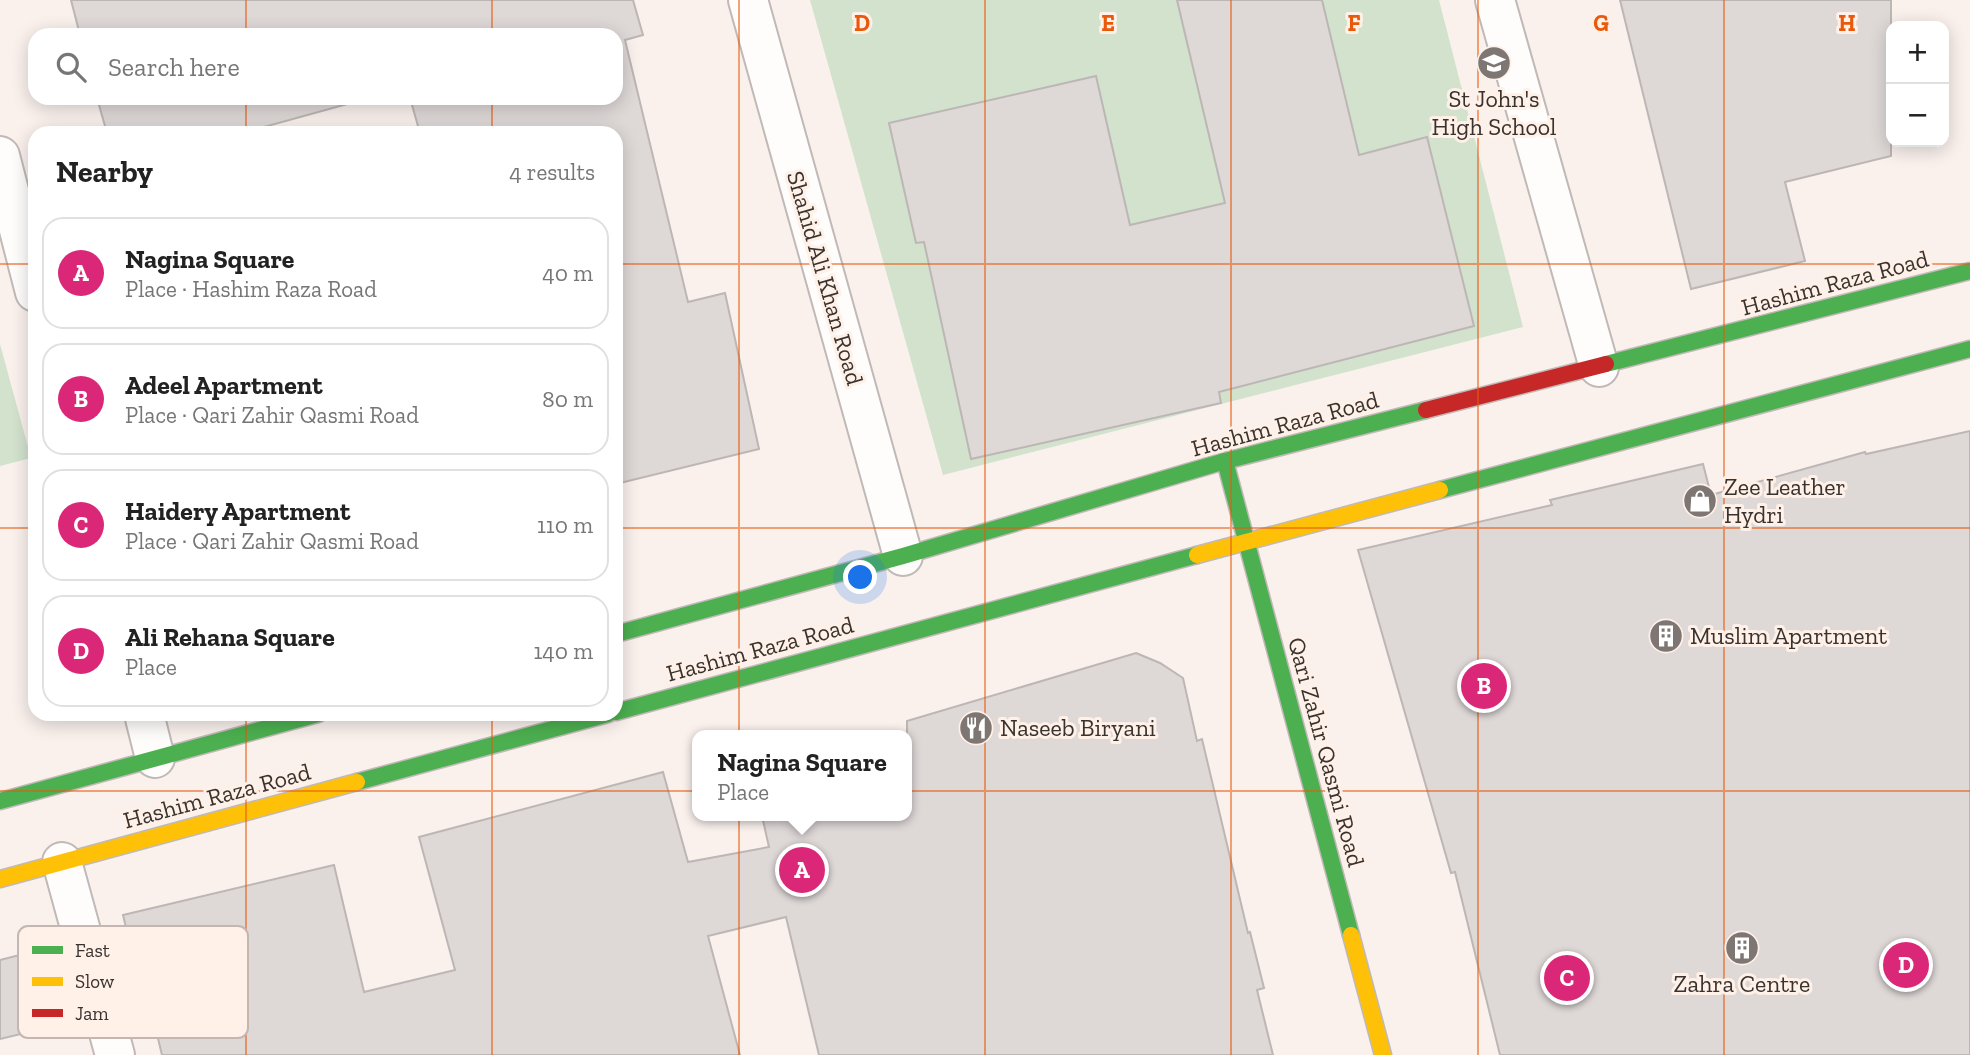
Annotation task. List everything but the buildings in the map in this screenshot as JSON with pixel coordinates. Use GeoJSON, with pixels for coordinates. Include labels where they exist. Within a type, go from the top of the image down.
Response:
{"type":"FeatureCollection","features":[{"type":"Feature","properties":{"kind":"street","name":"Shahid Ali Khan Road"},"geometry":{"type":"LineString","coordinates":[[748,0],[903,556]]}},
{"type":"Feature","properties":{"kind":"street"},"geometry":{"type":"LineString","coordinates":[[1496,0],[1599,368]]}},
{"type":"Feature","properties":{"kind":"street"},"geometry":{"type":"LineString","coordinates":[[0,156],[28,265]]}},
{"type":"Feature","properties":{"kind":"street","name":"Hashim Raza Road"},"geometry":{"type":"LineString","coordinates":[[623,632],[903,556],[1225,461],[1599,368],[1970,271]]}},
{"type":"Feature","properties":{"kind":"street","name":"Hashim Raza Road"},"geometry":{"type":"LineString","coordinates":[[623,710],[1970,349]]}},
{"type":"Feature","properties":{"kind":"street","name":"Qari Zahir Qasmi Road"},"geometry":{"type":"LineString","coordinates":[[1225,461],[1383,1055]]}},
{"type":"Feature","properties":{"kind":"street"},"geometry":{"type":"LineString","coordinates":[[146,721],[155,758]]}},
{"type":"Feature","properties":{"kind":"street"},"geometry":{"type":"LineString","coordinates":[[0,802],[292,721]]}},
{"type":"Feature","properties":{"kind":"street","name":"Hashim Raza Road"},"geometry":{"type":"LineString","coordinates":[[0,879],[582,721]]}},
{"type":"Feature","properties":{"kind":"street"},"geometry":{"type":"LineString","coordinates":[[62,862],[80,926]]}},
{"type":"Feature","properties":{"kind":"street"},"geometry":{"type":"LineString","coordinates":[[111,1038],[116,1055]]}},
{"type":"Feature","properties":{"kind":"green space"},"geometry":{"type":"Polygon","coordinates":[[[810,0],[1439,0],[1523,327],[943,475],[810,0]]]}},
{"type":"Feature","properties":{"kind":"green space"},"geometry":{"type":"Polygon","coordinates":[[[0,344],[28,447],[28,459],[0,466],[0,344]]]}},
{"type":"Feature","properties":{"kind":"traffic: fast"},"geometry":{"type":"LineString","coordinates":[[1606,364],[1970,271]]}},
{"type":"Feature","properties":{"kind":"traffic: fast"},"geometry":{"type":"LineString","coordinates":[[1440,490],[1970,349]]}},
{"type":"Feature","properties":{"kind":"traffic: fast"},"geometry":{"type":"LineString","coordinates":[[623,632],[903,556],[1225,461],[1426,410]]}},
{"type":"Feature","properties":{"kind":"traffic: fast"},"geometry":{"type":"LineString","coordinates":[[1225,461],[1351,935]]}},
{"type":"Feature","properties":{"kind":"traffic: fast"},"geometry":{"type":"LineString","coordinates":[[623,710],[1197,555]]}},
{"type":"Feature","properties":{"kind":"traffic: fast"},"geometry":{"type":"LineString","coordinates":[[0,801],[292,721]]}},
{"type":"Feature","properties":{"kind":"traffic: fast"},"geometry":{"type":"LineString","coordinates":[[357,782],[582,721]]}},
{"type":"Feature","properties":{"kind":"traffic: slow"},"geometry":{"type":"LineString","coordinates":[[1197,555],[1440,490]]}},
{"type":"Feature","properties":{"kind":"traffic: slow"},"geometry":{"type":"LineString","coordinates":[[0,879],[357,782]]}},
{"type":"Feature","properties":{"kind":"traffic: slow"},"geometry":{"type":"LineString","coordinates":[[1351,935],[1383,1055]]}},
{"type":"Feature","properties":{"kind":"traffic: jam"},"geometry":{"type":"LineString","coordinates":[[1426,410],[1606,364]]}},
{"type":"Feature","properties":{"kind":"place","name":"St John's High School"},"geometry":{"type":"Point","coordinates":[1494,63]}},
{"type":"Feature","properties":{"kind":"place","name":"Zee Leather Hydri"},"geometry":{"type":"Point","coordinates":[1700,501]}},
{"type":"Feature","properties":{"kind":"place","name":"Muslim Apartment"},"geometry":{"type":"Point","coordinates":[1666,636]}},
{"type":"Feature","properties":{"kind":"place","name":"Adeel Apartment"},"geometry":{"type":"Point","coordinates":[1484,686]}},
{"type":"Feature","properties":{"kind":"place","name":"Naseeb Biryani"},"geometry":{"type":"Point","coordinates":[976,728]}},
{"type":"Feature","properties":{"kind":"place","name":"Nagina Square"},"geometry":{"type":"Point","coordinates":[802,870]}},
{"type":"Feature","properties":{"kind":"place","name":"Zahra Centre"},"geometry":{"type":"Point","coordinates":[1742,948]}},
{"type":"Feature","properties":{"kind":"place","name":"Ali Rehana Square"},"geometry":{"type":"Point","coordinates":[1906,965]}},
{"type":"Feature","properties":{"kind":"place","name":"Haidery Apartment"},"geometry":{"type":"Point","coordinates":[1567,978]}}]}
